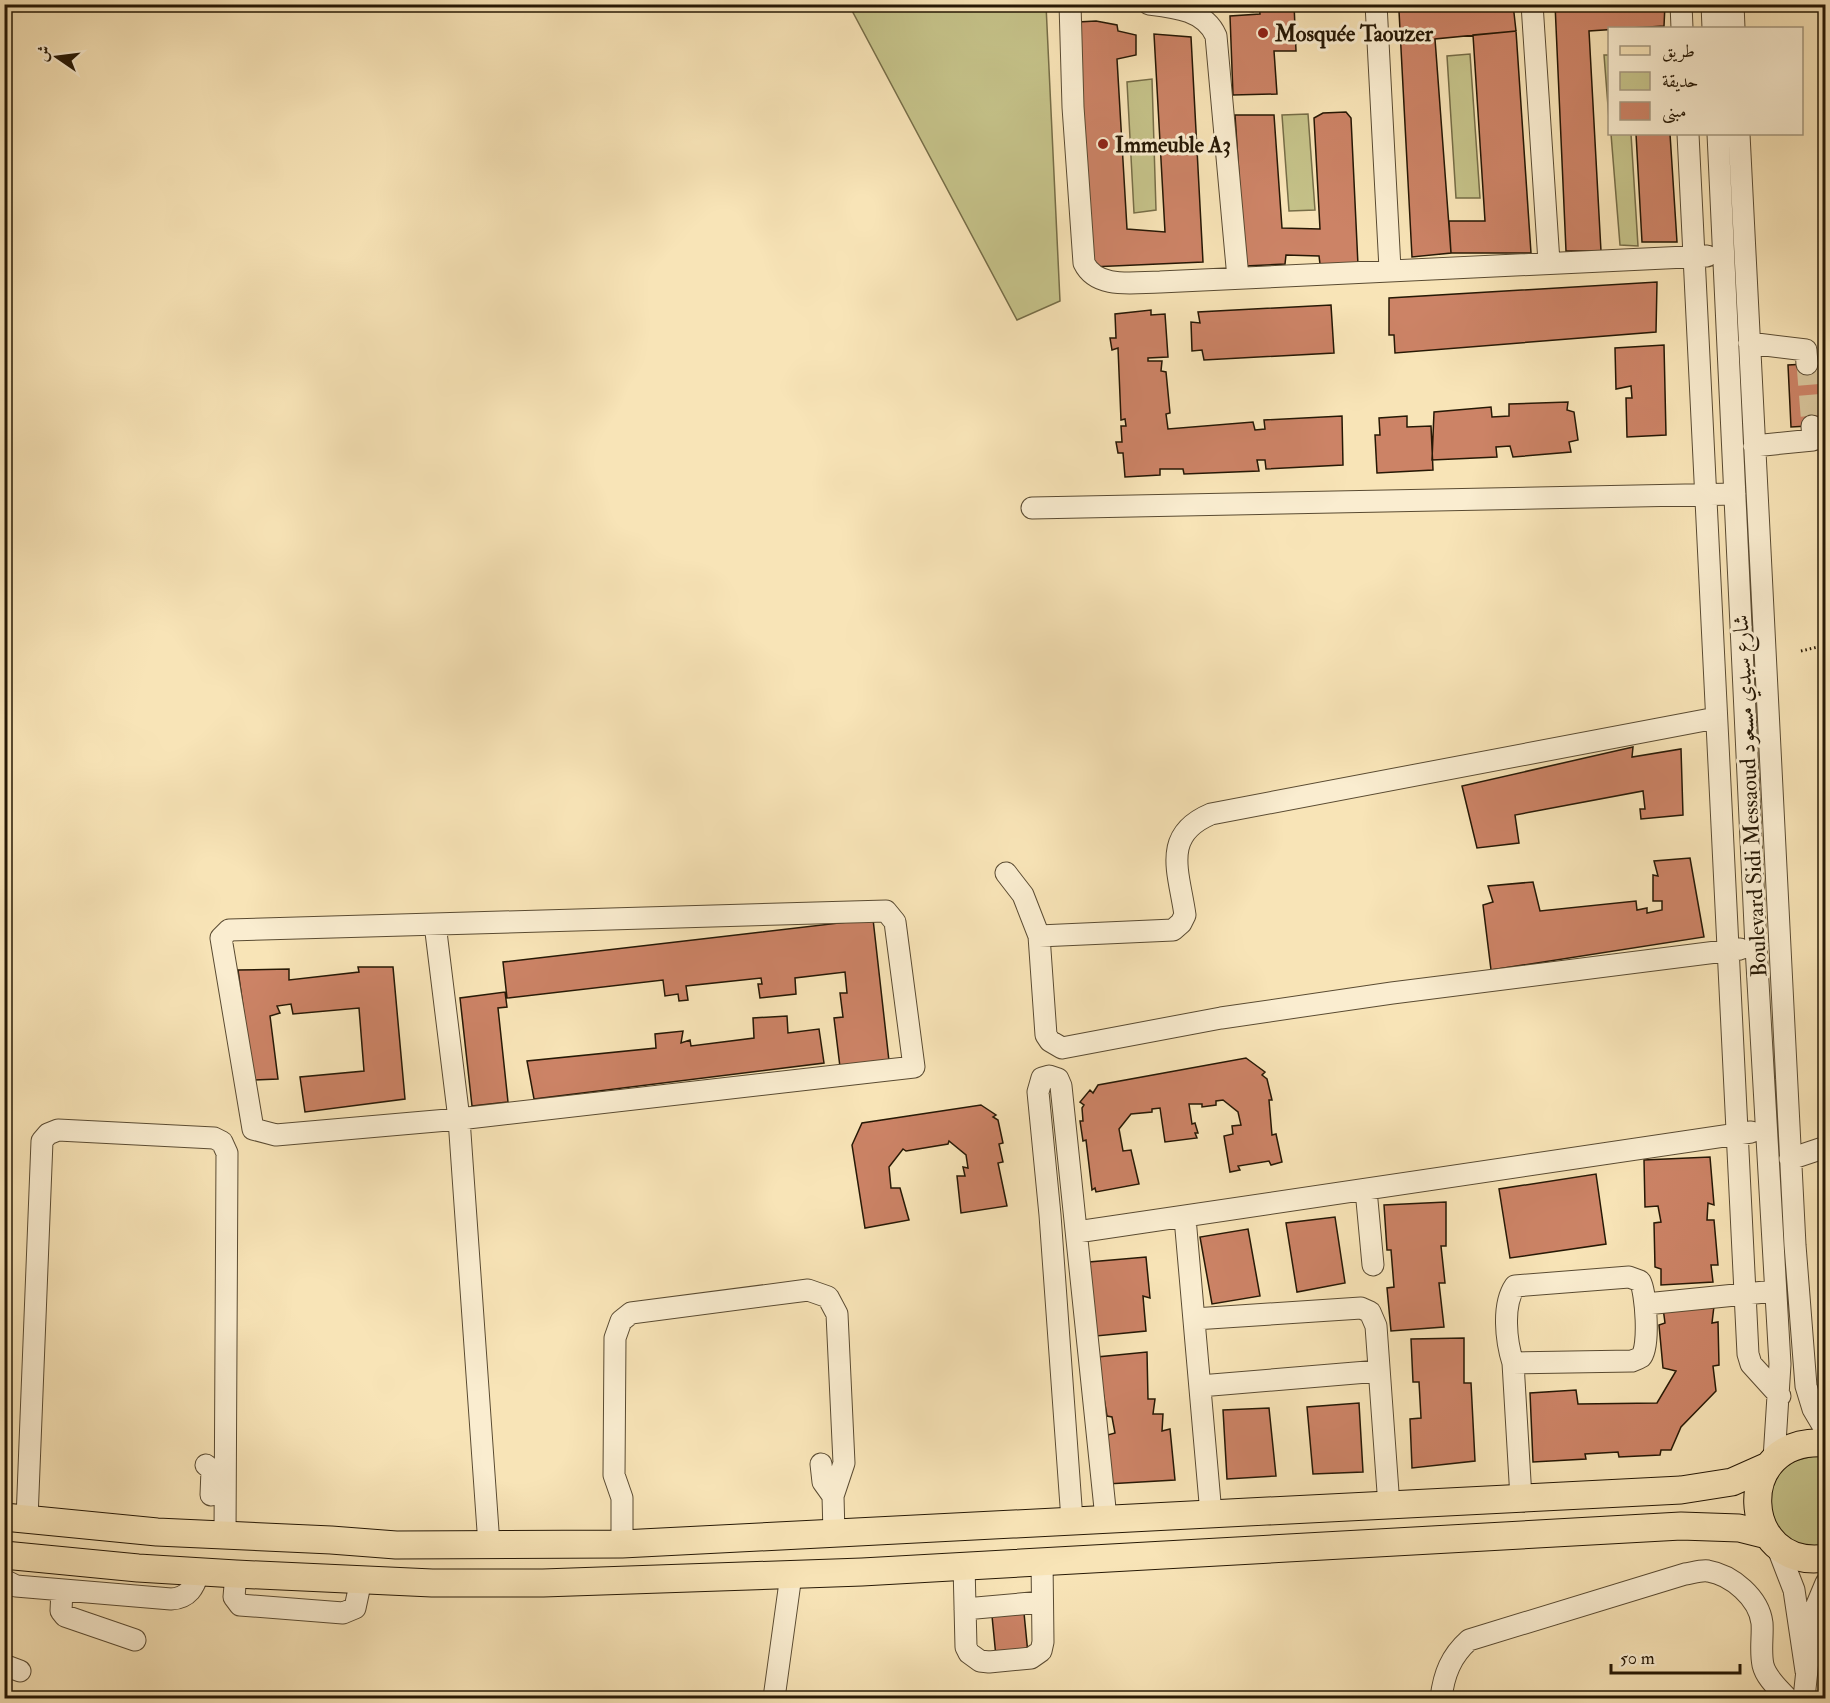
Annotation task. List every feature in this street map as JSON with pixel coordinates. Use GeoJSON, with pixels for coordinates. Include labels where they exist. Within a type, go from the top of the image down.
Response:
{"type":"FeatureCollection","features":[{"type":"Feature","properties":{"kind":"main road"},"geometry":{"type":"LineString","coordinates":[[16,1518],[217,1536],[396,1545],[622,1544],[1106,1518],[1389,1506],[1714,1486],[1746,1477],[1798,1445],[1826,1443]]}},
{"type":"Feature","properties":{"kind":"main road"},"geometry":{"type":"LineString","coordinates":[[1771,1462],[1761,1479],[1757,1500],[1760,1522],[1772,1540]]}},
{"type":"Feature","properties":{"kind":"main road"},"geometry":{"type":"LineString","coordinates":[[4,1555],[236,1574],[361,1580],[543,1583],[791,1575],[1363,1546],[1681,1526],[1739,1528],[1772,1540],[1798,1557],[1826,1558]]}},
{"type":"Feature","properties":{"kind":"street"},"geometry":{"type":"LineString","coordinates":[[1070,4],[1074,119],[1084,263],[1087,270],[1106,281],[1238,278],[1723,255]]}},
{"type":"Feature","properties":{"kind":"street"},"geometry":{"type":"LineString","coordinates":[[1149,4],[1171,7],[1196,15],[1210,25],[1216,36],[1238,278]]}},
{"type":"Feature","properties":{"kind":"street"},"geometry":{"type":"LineString","coordinates":[[1376,4],[1390,269]]}},
{"type":"Feature","properties":{"kind":"street"},"geometry":{"type":"LineString","coordinates":[[1532,4],[1549,262]]}},
{"type":"Feature","properties":{"kind":"street"},"geometry":{"type":"LineString","coordinates":[[1681,4],[1682,27]]}},
{"type":"Feature","properties":{"kind":"street"},"geometry":{"type":"LineString","coordinates":[[1712,4],[1713,27]]}},
{"type":"Feature","properties":{"kind":"street"},"geometry":{"type":"LineString","coordinates":[[1733,4],[1734,27]]}},
{"type":"Feature","properties":{"kind":"street"},"geometry":{"type":"LineString","coordinates":[[1688,135],[1748,1354],[1751,1364],[1780,1396]]}},
{"type":"Feature","properties":{"kind":"street","name":"Boulevard Sidi Messaoud شارع سيدي مسعود"},"geometry":{"type":"LineString","coordinates":[[1718,135],[1756,947],[1780,1396],[1771,1462]]}},
{"type":"Feature","properties":{"kind":"street","name":"Boulevard Sidi Messaoud شارع سيدي مسعود"},"geometry":{"type":"LineString","coordinates":[[1739,135],[1790,1159],[1806,1386],[1813,1409],[1826,1431]]}},
{"type":"Feature","properties":{"kind":"street"},"geometry":{"type":"LineString","coordinates":[[1749,343],[1806,350],[1807,364]]}},
{"type":"Feature","properties":{"kind":"street"},"geometry":{"type":"LineString","coordinates":[[1754,446],[1813,440],[1812,426]]}},
{"type":"Feature","properties":{"kind":"street"},"geometry":{"type":"LineString","coordinates":[[1032,508],[1735,494]]}},
{"type":"Feature","properties":{"kind":"street"},"geometry":{"type":"LineString","coordinates":[[1714,693],[1745,690]]}},
{"type":"Feature","properties":{"kind":"street"},"geometry":{"type":"LineString","coordinates":[[1039,936],[1173,930],[1181,923],[1185,915],[1177,857],[1179,840],[1193,824],[1211,814],[1716,718]]}},
{"type":"Feature","properties":{"kind":"street"},"geometry":{"type":"LineString","coordinates":[[1006,873],[1023,895],[1039,936],[1046,1035],[1050,1041],[1062,1048],[1221,1018],[1312,1004],[1756,947]]}},
{"type":"Feature","properties":{"kind":"street"},"geometry":{"type":"LineString","coordinates":[[886,911],[895,922],[914,1066],[459,1119],[276,1135],[253,1129],[221,938],[229,930],[886,911]]}},
{"type":"Feature","properties":{"kind":"street"},"geometry":{"type":"LineString","coordinates":[[435,924],[459,1119],[489,1545]]}},
{"type":"Feature","properties":{"kind":"street"},"geometry":{"type":"LineString","coordinates":[[1072,1520],[1050,1215],[1038,1092],[1042,1078],[1049,1076],[1058,1079],[1061,1086],[1106,1518]]}},
{"type":"Feature","properties":{"kind":"street"},"geometry":{"type":"LineString","coordinates":[[1050,1215],[1076,1222],[1185,1218],[1766,1129]]}},
{"type":"Feature","properties":{"kind":"street"},"geometry":{"type":"LineString","coordinates":[[16,1518],[42,1141],[48,1134],[58,1130],[214,1138],[222,1142],[227,1153],[217,1536]]}},
{"type":"Feature","properties":{"kind":"street"},"geometry":{"type":"LineString","coordinates":[[1790,1159],[1826,1147]]}},
{"type":"Feature","properties":{"kind":"street"},"geometry":{"type":"LineString","coordinates":[[1366,1190],[1374,1265]]}},
{"type":"Feature","properties":{"kind":"street"},"geometry":{"type":"LineString","coordinates":[[1185,1218],[1211,1514]]}},
{"type":"Feature","properties":{"kind":"street"},"geometry":{"type":"LineString","coordinates":[[1513,1363],[1632,1361],[1641,1357],[1645,1350],[1646,1304],[1640,1281],[1629,1277],[1515,1286],[1508,1296],[1509,1349],[1513,1363],[1521,1498]]}},
{"type":"Feature","properties":{"kind":"street"},"geometry":{"type":"LineString","coordinates":[[622,1544],[622,1498],[615,1476],[615,1338],[621,1321],[631,1313],[808,1290],[828,1297],[837,1314],[844,1463],[833,1496],[834,1534]]}},
{"type":"Feature","properties":{"kind":"street"},"geometry":{"type":"LineString","coordinates":[[1646,1304],[1775,1291]]}},
{"type":"Feature","properties":{"kind":"street"},"geometry":{"type":"LineString","coordinates":[[1194,1319],[1361,1308],[1370,1312],[1376,1326],[1389,1506]]}},
{"type":"Feature","properties":{"kind":"street"},"geometry":{"type":"LineString","coordinates":[[1200,1386],[1379,1371]]}},
{"type":"Feature","properties":{"kind":"street"},"geometry":{"type":"LineString","coordinates":[[1065,1406],[1094,1403]]}},
{"type":"Feature","properties":{"kind":"street"},"geometry":{"type":"LineString","coordinates":[[206,1464],[212,1472],[217,1536]]}},
{"type":"Feature","properties":{"kind":"street"},"geometry":{"type":"LineString","coordinates":[[821,1464],[823,1482],[833,1496]]}},
{"type":"Feature","properties":{"kind":"street"},"geometry":{"type":"LineString","coordinates":[[1772,1540],[1797,1603],[1806,1671]]}},
{"type":"Feature","properties":{"kind":"street"},"geometry":{"type":"LineString","coordinates":[[964,1565],[966,1647],[974,1658],[988,1662],[1038,1655],[1043,1642],[1042,1561]]}},
{"type":"Feature","properties":{"kind":"street"},"geometry":{"type":"LineString","coordinates":[[1442,1698],[1444,1679],[1455,1653],[1469,1640],[1685,1574],[1706,1571],[1725,1576],[1745,1591],[1758,1607],[1762,1621],[1763,1663],[1766,1673],[1787,1698]]}},
{"type":"Feature","properties":{"kind":"street"},"geometry":{"type":"LineString","coordinates":[[4,1580],[16,1586],[177,1599],[191,1591],[200,1572]]}},
{"type":"Feature","properties":{"kind":"street"},"geometry":{"type":"LineString","coordinates":[[774,1698],[791,1575]]}},
{"type":"Feature","properties":{"kind":"street"},"geometry":{"type":"LineString","coordinates":[[1804,1698],[1813,1614],[1826,1583]]}},
{"type":"Feature","properties":{"kind":"street"},"geometry":{"type":"LineString","coordinates":[[62,1590],[60,1608],[65,1616],[135,1640]]}},
{"type":"Feature","properties":{"kind":"street"},"geometry":{"type":"LineString","coordinates":[[965,1609],[1042,1602]]}},
{"type":"Feature","properties":{"kind":"path"},"geometry":{"type":"LineString","coordinates":[[1801,651],[1826,645]]}},
{"type":"Feature","properties":{"kind":"green space"},"geometry":{"type":"Polygon","coordinates":[[[849,5],[1046,5],[1060,301],[1017,320],[849,5]]]}},
{"type":"Feature","properties":{"kind":"green space"},"geometry":{"type":"Polygon","coordinates":[[[1202,5],[1253,5],[1253,12],[1202,5]]]}},
{"type":"Feature","properties":{"kind":"green space"},"geometry":{"type":"Polygon","coordinates":[[[1470,54],[1480,198],[1456,198],[1447,56],[1470,54]]]}},
{"type":"Feature","properties":{"kind":"green space"},"geometry":{"type":"Polygon","coordinates":[[[1604,55],[1608,55],[1608,106],[1604,55]]]}},
{"type":"Feature","properties":{"kind":"green space"},"geometry":{"type":"Polygon","coordinates":[[[1152,79],[1156,210],[1134,213],[1127,82],[1152,79]]]}},
{"type":"Feature","properties":{"kind":"green space"},"geometry":{"type":"Polygon","coordinates":[[[1308,114],[1315,210],[1289,211],[1282,115],[1308,114]]]}},
{"type":"Feature","properties":{"kind":"green space"},"geometry":{"type":"Polygon","coordinates":[[[1611,135],[1631,135],[1638,246],[1620,245],[1611,135]]]}},
{"type":"Feature","properties":{"kind":"green space"},"geometry":{"type":"Polygon","coordinates":[[[1825,1453],[1825,1551],[1780,1538],[1766,1492],[1782,1464],[1825,1453]]]}},
{"type":"Feature","properties":{"kind":"building","name":"Mosquée Taouzer"},"geometry":{"type":"Polygon","coordinates":[[[1259,4],[1294,4],[1296,51],[1274,51],[1277,94],[1233,95],[1230,16],[1260,14],[1259,4]]]}},
{"type":"Feature","properties":{"kind":"building"},"geometry":{"type":"Polygon","coordinates":[[[1469,4],[1513,4],[1516,31],[1435,39],[1451,253],[1412,257],[1399,11],[1469,4]]]}},
{"type":"Feature","properties":{"kind":"building"},"geometry":{"type":"Polygon","coordinates":[[[1555,4],[1665,4],[1664,26],[1608,27],[1608,30],[1589,31],[1601,251],[1566,251],[1555,4]]]}},
{"type":"Feature","properties":{"kind":"building","name":"Immeuble A3"},"geometry":{"type":"Polygon","coordinates":[[[1096,21],[1117,25],[1118,31],[1136,35],[1136,55],[1117,59],[1127,229],[1165,232],[1154,34],[1191,37],[1203,262],[1091,267],[1078,22],[1096,21]]]}},
{"type":"Feature","properties":{"kind":"building"},"geometry":{"type":"Polygon","coordinates":[[[1516,31],[1531,253],[1451,253],[1449,221],[1485,221],[1473,35],[1516,31]]]}},
{"type":"Feature","properties":{"kind":"building"},"geometry":{"type":"Polygon","coordinates":[[[1346,112],[1351,118],[1358,265],[1320,264],[1319,256],[1286,255],[1285,264],[1245,266],[1235,115],[1274,115],[1282,228],[1320,229],[1314,118],[1323,113],[1346,112]]]}},
{"type":"Feature","properties":{"kind":"building"},"geometry":{"type":"Polygon","coordinates":[[[1636,135],[1670,135],[1677,242],[1642,242],[1636,135]]]}},
{"type":"Feature","properties":{"kind":"building"},"geometry":{"type":"Polygon","coordinates":[[[1657,282],[1656,332],[1395,353],[1394,335],[1389,335],[1389,298],[1657,282]]]}},
{"type":"Feature","properties":{"kind":"building"},"geometry":{"type":"Polygon","coordinates":[[[1331,305],[1334,353],[1204,360],[1202,350],[1192,351],[1191,322],[1200,323],[1198,312],[1331,305]]]}},
{"type":"Feature","properties":{"kind":"building"},"geometry":{"type":"Polygon","coordinates":[[[1151,310],[1151,315],[1165,314],[1168,357],[1148,358],[1148,361],[1162,361],[1161,371],[1166,372],[1170,413],[1166,414],[1168,429],[1253,422],[1255,430],[1265,429],[1264,420],[1342,416],[1343,465],[1266,469],[1265,460],[1257,460],[1259,471],[1184,474],[1183,469],[1160,469],[1160,475],[1125,477],[1123,453],[1118,453],[1116,442],[1122,442],[1121,426],[1126,426],[1125,419],[1121,420],[1118,348],[1112,350],[1110,338],[1116,338],[1115,314],[1151,310]]]}},
{"type":"Feature","properties":{"kind":"building"},"geometry":{"type":"Polygon","coordinates":[[[1664,345],[1666,435],[1627,437],[1626,398],[1632,398],[1631,386],[1616,389],[1615,348],[1664,345]]]}},
{"type":"Feature","properties":{"kind":"building"},"geometry":{"type":"Polygon","coordinates":[[[1826,363],[1826,425],[1791,427],[1788,365],[1826,363]]]}},
{"type":"Feature","properties":{"kind":"building"},"geometry":{"type":"Polygon","coordinates":[[[1568,402],[1567,410],[1574,412],[1578,440],[1569,442],[1571,452],[1513,457],[1510,446],[1496,447],[1497,457],[1432,460],[1434,412],[1491,407],[1492,417],[1509,416],[1509,404],[1568,402]]]}},
{"type":"Feature","properties":{"kind":"building"},"geometry":{"type":"Polygon","coordinates":[[[1407,416],[1407,427],[1431,426],[1433,470],[1377,473],[1375,435],[1380,435],[1379,418],[1407,416]]]}},
{"type":"Feature","properties":{"kind":"building"},"geometry":{"type":"Polygon","coordinates":[[[1633,747],[1632,757],[1681,749],[1683,815],[1641,819],[1640,809],[1645,809],[1643,791],[1515,815],[1519,843],[1477,848],[1462,786],[1633,747]]]}},
{"type":"Feature","properties":{"kind":"building"},"geometry":{"type":"Polygon","coordinates":[[[1690,858],[1704,937],[1491,970],[1483,905],[1493,902],[1488,886],[1533,882],[1540,911],[1636,901],[1637,910],[1647,908],[1647,913],[1662,910],[1662,901],[1653,901],[1653,875],[1658,876],[1654,861],[1690,858]]]}},
{"type":"Feature","properties":{"kind":"building"},"geometry":{"type":"Polygon","coordinates":[[[873,919],[889,1061],[840,1067],[834,1018],[843,1017],[840,993],[847,993],[845,972],[795,978],[796,994],[760,998],[758,984],[762,984],[761,978],[686,986],[688,1000],[679,1001],[678,994],[665,996],[663,980],[507,998],[503,962],[873,919]]]}},
{"type":"Feature","properties":{"kind":"building"},"geometry":{"type":"Polygon","coordinates":[[[358,967],[393,967],[405,1099],[305,1112],[300,1077],[364,1071],[359,1008],[293,1014],[291,1004],[277,1006],[280,1013],[270,1016],[278,1079],[253,1080],[238,970],[289,969],[289,980],[359,972],[358,967]]]}},
{"type":"Feature","properties":{"kind":"building"},"geometry":{"type":"Polygon","coordinates":[[[505,992],[507,1007],[498,1008],[508,1102],[472,1106],[460,998],[505,992]]]}},
{"type":"Feature","properties":{"kind":"building"},"geometry":{"type":"Polygon","coordinates":[[[787,1016],[788,1033],[819,1029],[824,1063],[534,1099],[527,1061],[656,1048],[655,1034],[683,1031],[681,1043],[690,1040],[691,1046],[754,1038],[753,1018],[787,1016]]]}},
{"type":"Feature","properties":{"kind":"building"},"geometry":{"type":"Polygon","coordinates":[[[1246,1058],[1265,1072],[1262,1075],[1267,1079],[1272,1100],[1269,1100],[1272,1135],[1276,1134],[1282,1162],[1271,1165],[1269,1161],[1238,1166],[1240,1170],[1230,1172],[1224,1136],[1233,1134],[1232,1126],[1241,1125],[1238,1112],[1223,1100],[1216,1101],[1216,1105],[1202,1107],[1202,1104],[1189,1104],[1192,1124],[1195,1123],[1198,1133],[1195,1133],[1197,1138],[1165,1142],[1160,1108],[1152,1109],[1152,1112],[1131,1114],[1119,1129],[1123,1151],[1131,1150],[1139,1184],[1096,1192],[1095,1188],[1092,1190],[1086,1140],[1083,1141],[1080,1121],[1083,1121],[1082,1108],[1084,1105],[1080,1102],[1090,1090],[1093,1093],[1098,1085],[1246,1058]]]}},
{"type":"Feature","properties":{"kind":"building"},"geometry":{"type":"Polygon","coordinates":[[[981,1105],[996,1115],[993,1117],[998,1120],[1003,1143],[999,1144],[1003,1162],[998,1163],[1007,1206],[961,1213],[957,1176],[965,1176],[963,1167],[968,1168],[966,1155],[949,1141],[948,1144],[906,1151],[903,1149],[889,1167],[891,1188],[900,1188],[909,1220],[865,1228],[852,1145],[862,1123],[981,1105]]]}},
{"type":"Feature","properties":{"kind":"building"},"geometry":{"type":"Polygon","coordinates":[[[1710,1157],[1714,1205],[1708,1203],[1707,1220],[1714,1220],[1718,1265],[1711,1265],[1713,1282],[1661,1285],[1661,1269],[1655,1267],[1654,1223],[1661,1222],[1658,1206],[1645,1207],[1644,1160],[1710,1157]]]}},
{"type":"Feature","properties":{"kind":"building"},"geometry":{"type":"Polygon","coordinates":[[[1596,1174],[1606,1244],[1510,1258],[1499,1189],[1596,1174]]]}},
{"type":"Feature","properties":{"kind":"building"},"geometry":{"type":"Polygon","coordinates":[[[1446,1202],[1446,1246],[1441,1246],[1445,1283],[1439,1283],[1444,1327],[1391,1331],[1387,1288],[1394,1287],[1391,1250],[1387,1250],[1384,1205],[1446,1202]]]}},
{"type":"Feature","properties":{"kind":"building"},"geometry":{"type":"Polygon","coordinates":[[[1335,1217],[1345,1283],[1297,1292],[1286,1223],[1335,1217]]]}},
{"type":"Feature","properties":{"kind":"building"},"geometry":{"type":"Polygon","coordinates":[[[1248,1229],[1260,1296],[1212,1304],[1200,1237],[1248,1229]]]}},
{"type":"Feature","properties":{"kind":"building"},"geometry":{"type":"Polygon","coordinates":[[[1146,1257],[1150,1298],[1143,1296],[1146,1331],[1096,1336],[1089,1262],[1146,1257]]]}},
{"type":"Feature","properties":{"kind":"building"},"geometry":{"type":"Polygon","coordinates":[[[1714,1306],[1712,1323],[1718,1322],[1719,1365],[1713,1366],[1716,1391],[1681,1427],[1671,1450],[1661,1450],[1660,1455],[1619,1457],[1618,1452],[1585,1454],[1586,1459],[1533,1462],[1530,1393],[1576,1390],[1578,1404],[1657,1403],[1676,1371],[1663,1368],[1659,1325],[1665,1323],[1663,1308],[1714,1306]]]}},
{"type":"Feature","properties":{"kind":"building"},"geometry":{"type":"Polygon","coordinates":[[[1464,1338],[1464,1383],[1471,1383],[1475,1461],[1412,1468],[1410,1419],[1421,1418],[1419,1382],[1413,1382],[1411,1339],[1464,1338]]]}},
{"type":"Feature","properties":{"kind":"building"},"geometry":{"type":"Polygon","coordinates":[[[1147,1352],[1148,1399],[1155,1399],[1153,1414],[1163,1414],[1162,1431],[1170,1429],[1175,1480],[1107,1484],[1104,1436],[1115,1433],[1112,1417],[1107,1416],[1097,1357],[1147,1352]]]}},
{"type":"Feature","properties":{"kind":"building"},"geometry":{"type":"Polygon","coordinates":[[[1359,1403],[1363,1472],[1313,1474],[1307,1407],[1359,1403]]]}},
{"type":"Feature","properties":{"kind":"building"},"geometry":{"type":"Polygon","coordinates":[[[1269,1408],[1276,1476],[1227,1479],[1223,1410],[1269,1408]]]}},
{"type":"Feature","properties":{"kind":"building"},"geometry":{"type":"Polygon","coordinates":[[[1024,1613],[1028,1654],[996,1657],[992,1616],[1024,1613]]]}},
{"type":"Feature","properties":{"kind":"tunnel"},"geometry":{"type":"LineString","coordinates":[[1807,364],[1812,426]]}},
{"type":"Feature","properties":{"kind":"place","name":"Mosquée Taouzer"},"geometry":{"type":"Point","coordinates":[1263,33]}},
{"type":"Feature","properties":{"kind":"place","name":"Immeuble A3"},"geometry":{"type":"Point","coordinates":[1103,144]}}]}
